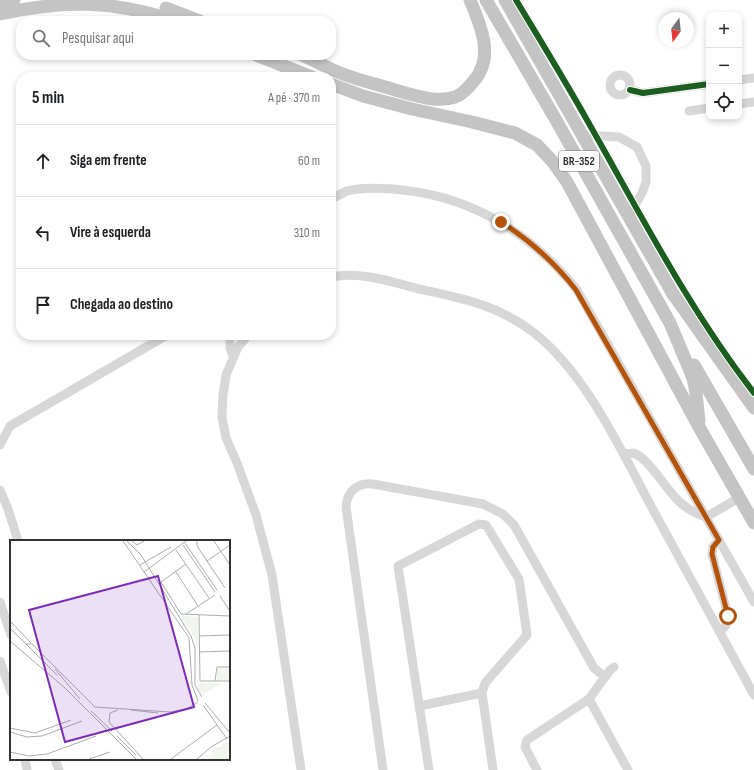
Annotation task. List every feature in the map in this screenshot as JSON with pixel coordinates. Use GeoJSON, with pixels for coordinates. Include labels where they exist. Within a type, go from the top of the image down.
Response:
{"type":"FeatureCollection","features":[{"type":"Feature","properties":{"kind":"highway"},"geometry":{"type":"LineString","coordinates":[[0,4],[14,0]]}},
{"type":"Feature","properties":{"kind":"highway"},"geometry":{"type":"LineString","coordinates":[[141,0],[186,16]]}},
{"type":"Feature","properties":{"kind":"highway"},"geometry":{"type":"LineString","coordinates":[[312,60],[344,75],[426,98],[440,100],[456,97],[466,90],[477,78],[484,62],[485,46],[481,25],[470,0]]}},
{"type":"Feature","properties":{"kind":"highway","name":"BR-352"},"geometry":{"type":"LineString","coordinates":[[486,0],[556,120],[754,469]]}},
{"type":"Feature","properties":{"kind":"highway","name":"BR-352"},"geometry":{"type":"LineString","coordinates":[[505,0],[673,294],[754,408]]}},
{"type":"Feature","properties":{"kind":"highway"},"geometry":{"type":"LineString","coordinates":[[0,14],[39,4],[90,1],[138,8],[161,16]]}},
{"type":"Feature","properties":{"kind":"highway"},"geometry":{"type":"LineString","coordinates":[[269,60],[299,72]]}},
{"type":"Feature","properties":{"kind":"highway"},"geometry":{"type":"LineString","coordinates":[[336,86],[370,98],[515,133],[536,145],[553,162],[567,182],[699,427],[754,523]]}},
{"type":"Feature","properties":{"kind":"highway"},"geometry":{"type":"LineString","coordinates":[[670,323],[693,378],[699,427]]}},
{"type":"Feature","properties":{"kind":"street"},"geometry":{"type":"LineString","coordinates":[[742,80],[754,78]]}},
{"type":"Feature","properties":{"kind":"street"},"geometry":{"type":"LineString","coordinates":[[630,90],[643,93],[706,84]]}},
{"type":"Feature","properties":{"kind":"street"},"geometry":{"type":"LineString","coordinates":[[742,104],[754,102]]}},
{"type":"Feature","properties":{"kind":"street"},"geometry":{"type":"LineString","coordinates":[[689,111],[706,108]]}},
{"type":"Feature","properties":{"kind":"street"},"geometry":{"type":"LineString","coordinates":[[582,135],[620,137],[637,147],[646,166],[646,182],[642,193],[628,217]]}},
{"type":"Feature","properties":{"kind":"street"},"geometry":{"type":"LineString","coordinates":[[336,197],[348,191],[379,188],[410,190],[456,201],[486,214],[515,231],[554,264],[576,290],[754,602]]}},
{"type":"Feature","properties":{"kind":"street"},"geometry":{"type":"LineString","coordinates":[[336,276],[344,275],[366,277],[474,301],[498,310],[520,323],[543,340],[564,362],[595,405],[624,454],[754,695]]}},
{"type":"Feature","properties":{"kind":"street"},"geometry":{"type":"LineString","coordinates":[[0,445],[10,426],[158,340]]}},
{"type":"Feature","properties":{"kind":"street"},"geometry":{"type":"LineString","coordinates":[[230,340],[230,348],[233,356]]}},
{"type":"Feature","properties":{"kind":"street"},"geometry":{"type":"LineString","coordinates":[[244,340],[233,356],[226,375],[222,395],[224,428],[226,438],[256,514],[272,575],[301,770]]}},
{"type":"Feature","properties":{"kind":"street"},"geometry":{"type":"LineString","coordinates":[[624,454],[634,453],[641,456],[682,505],[694,513],[706,517],[739,498]]}},
{"type":"Feature","properties":{"kind":"street"},"geometry":{"type":"LineString","coordinates":[[383,770],[346,507],[349,494],[359,485],[373,484],[483,504],[503,514],[514,525],[594,668],[606,677]]}},
{"type":"Feature","properties":{"kind":"street"},"geometry":{"type":"LineString","coordinates":[[0,490],[8,509],[18,540]]}},
{"type":"Feature","properties":{"kind":"street"},"geometry":{"type":"LineString","coordinates":[[429,770],[398,566],[479,524],[486,525],[519,579],[527,635],[485,683],[482,693],[493,770]]}},
{"type":"Feature","properties":{"kind":"street"},"geometry":{"type":"LineString","coordinates":[[719,540],[713,547],[712,554],[728,616],[726,625],[720,632]]}},
{"type":"Feature","properties":{"kind":"street"},"geometry":{"type":"LineString","coordinates":[[0,602],[9,619]]}},
{"type":"Feature","properties":{"kind":"street"},"geometry":{"type":"LineString","coordinates":[[0,661],[10,689]]}},
{"type":"Feature","properties":{"kind":"street"},"geometry":{"type":"LineString","coordinates":[[537,770],[525,747],[527,740],[589,699],[610,670],[614,668]]}},
{"type":"Feature","properties":{"kind":"street"},"geometry":{"type":"LineString","coordinates":[[419,706],[482,693]]}},
{"type":"Feature","properties":{"kind":"street"},"geometry":{"type":"LineString","coordinates":[[589,699],[628,770]]}},
{"type":"Feature","properties":{"kind":"street"},"geometry":{"type":"LineString","coordinates":[[25,760],[27,770]]}},
{"type":"Feature","properties":{"kind":"street"},"geometry":{"type":"LineString","coordinates":[[55,760],[59,770]]}},
{"type":"Feature","properties":{"kind":"cycle path"},"geometry":{"type":"LineString","coordinates":[[516,0],[570,90],[686,294],[730,361],[754,393]]}},
{"type":"Feature","properties":{"kind":"cycle path"},"geometry":{"type":"LineString","coordinates":[[630,90],[643,93],[706,84]]}},
{"type":"Feature","properties":{"kind":"route"},"geometry":{"type":"LineString","coordinates":[[501,222],[529,241],[542,252],[576,290],[719,540],[713,547],[712,554],[728,616]]}}]}
